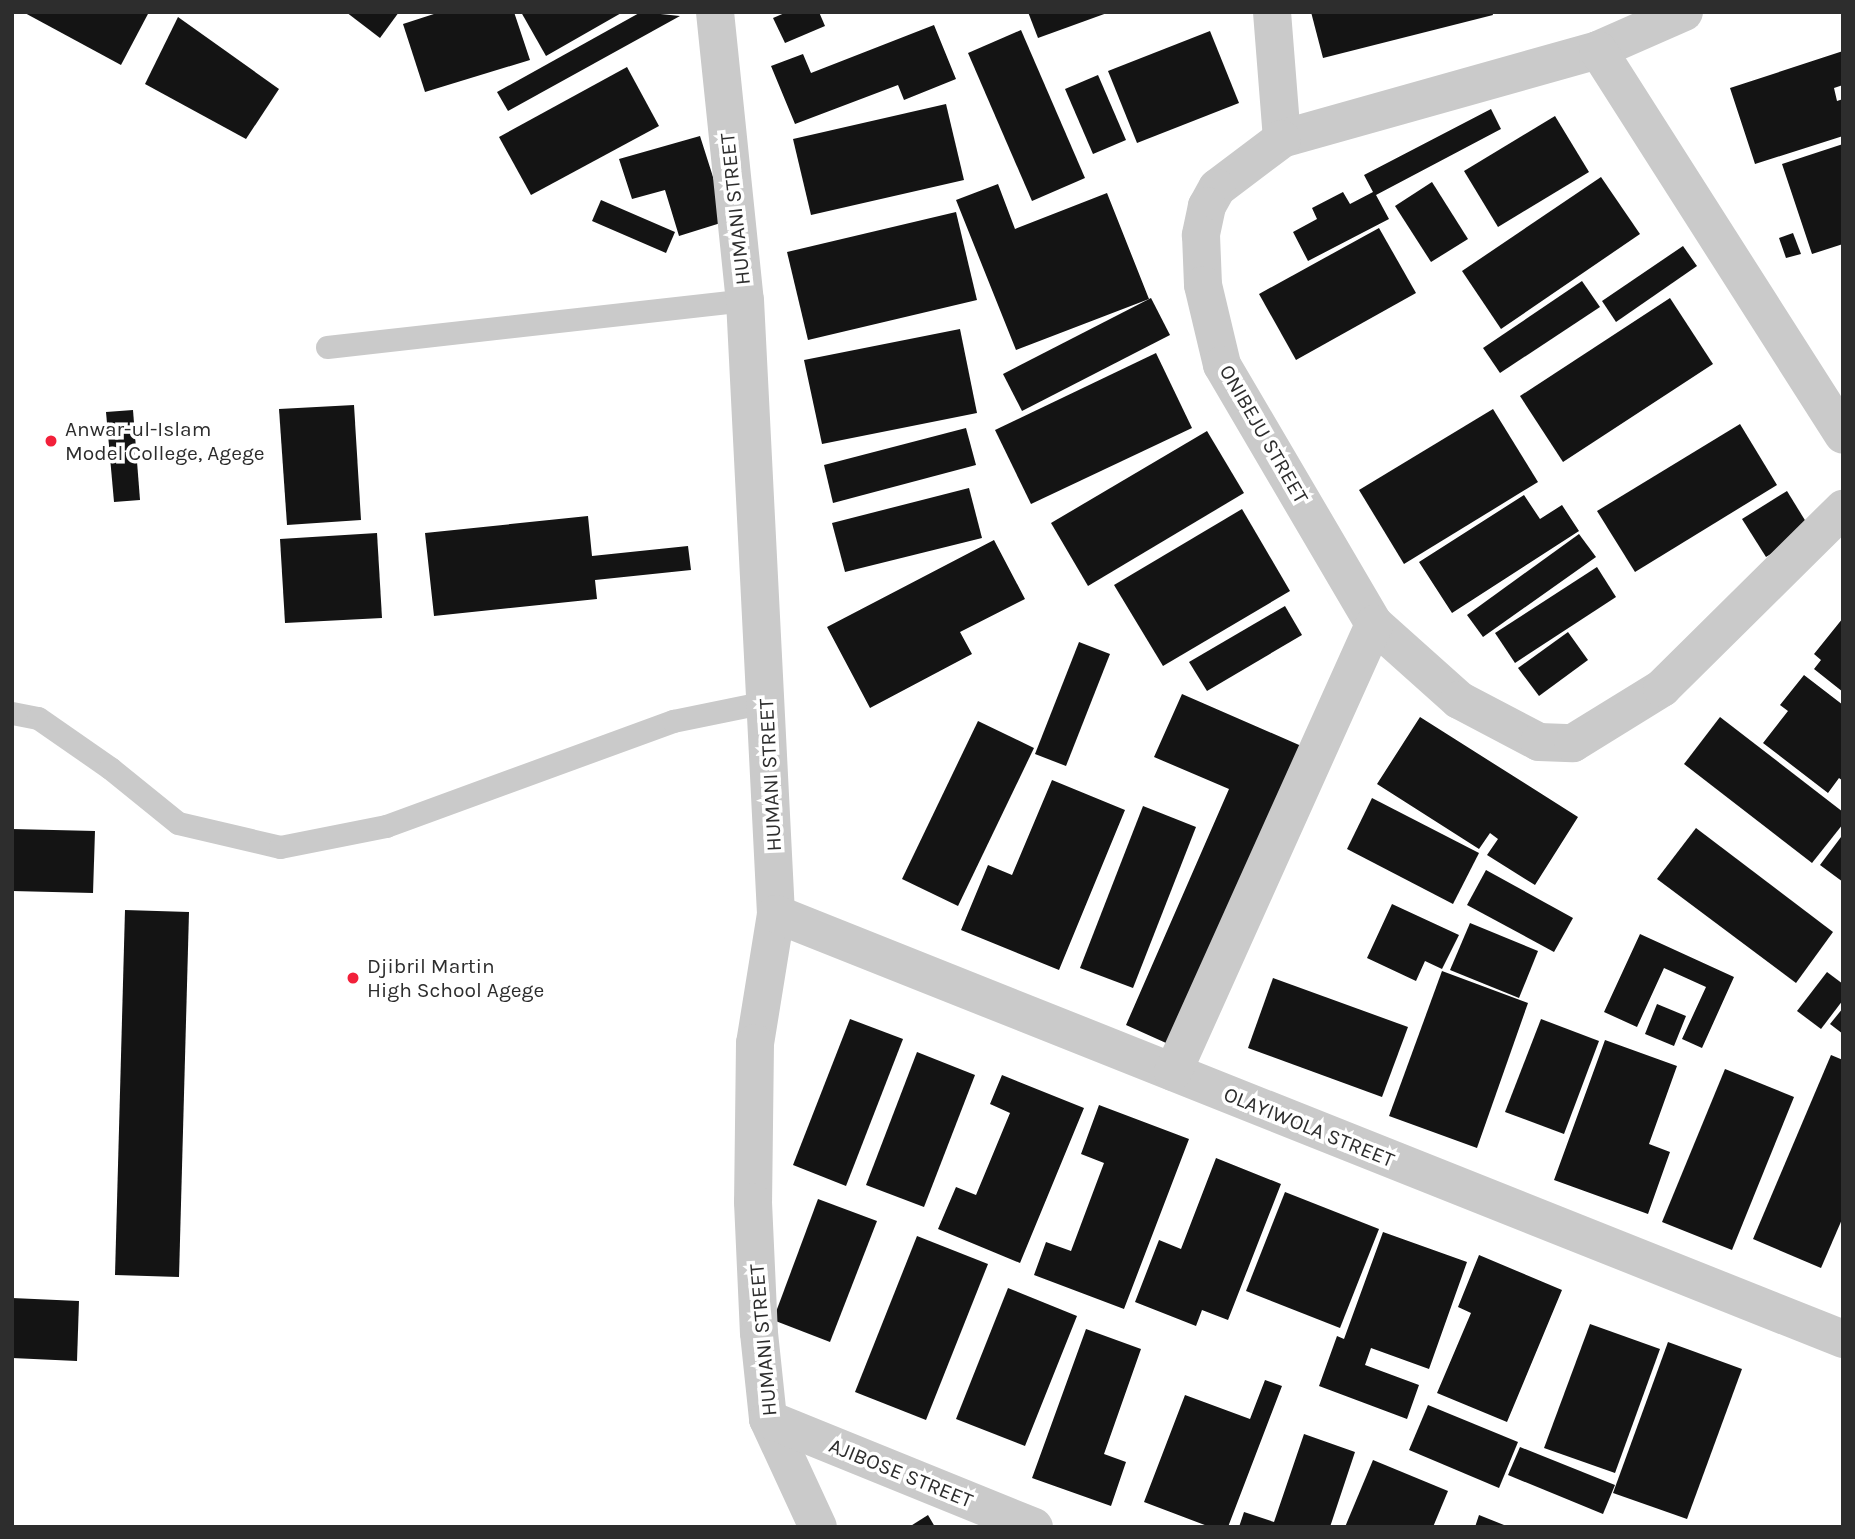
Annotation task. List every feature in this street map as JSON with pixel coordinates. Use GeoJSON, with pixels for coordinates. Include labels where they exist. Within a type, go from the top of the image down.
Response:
{"type":"FeatureCollection","features":[{"type":"Feature","properties":{"kind":"street","name":"HUMANI STREET"},"geometry":{"type":"LineString","coordinates":[[715,12],[745,300],[776,914],[755,1043],[753,1202],[768,1419],[818,1527]]}},
{"type":"Feature","properties":{"kind":"street"},"geometry":{"type":"LineString","coordinates":[[1272,12],[1280,61],[1282,139],[1598,50],[1684,12]]}},
{"type":"Feature","properties":{"kind":"street"},"geometry":{"type":"LineString","coordinates":[[1598,50],[1843,435]]}},
{"type":"Feature","properties":{"kind":"street","name":"ONIBEJU STREET"},"geometry":{"type":"LineString","coordinates":[[1282,139],[1217,188],[1207,206],[1200,235],[1203,285],[1222,365],[1374,624],[1459,700],[1538,742],[1573,743],[1662,688],[1843,509]]}},
{"type":"Feature","properties":{"kind":"street"},"geometry":{"type":"LineString","coordinates":[[1173,1072],[1374,624]]}},
{"type":"Feature","properties":{"kind":"street","name":"OLAYIWOLA STREET"},"geometry":{"type":"LineString","coordinates":[[776,914],[1843,1339]]}},
{"type":"Feature","properties":{"kind":"street","name":"AJIBOSE STREET"},"geometry":{"type":"LineString","coordinates":[[768,1419],[1034,1527]]}},
{"type":"Feature","properties":{"kind":"lane"},"geometry":{"type":"LineString","coordinates":[[327,347],[745,300]]}},
{"type":"Feature","properties":{"kind":"lane"},"geometry":{"type":"LineString","coordinates":[[12,713],[38,718],[110,768],[178,823],[280,847],[386,826],[673,721],[766,702]]}},
{"type":"Feature","properties":{"kind":"building"},"geometry":{"type":"Polygon","coordinates":[[[23,12],[149,12],[121,65],[23,12]]]}},
{"type":"Feature","properties":{"kind":"building"},"geometry":{"type":"Polygon","coordinates":[[[346,12],[399,12],[380,38],[346,12]]]}},
{"type":"Feature","properties":{"kind":"building"},"geometry":{"type":"Polygon","coordinates":[[[440,12],[514,12],[530,60],[425,92],[403,24],[440,12]]]}},
{"type":"Feature","properties":{"kind":"building"},"geometry":{"type":"Polygon","coordinates":[[[521,12],[623,12],[546,56],[521,12]]]}},
{"type":"Feature","properties":{"kind":"building"},"geometry":{"type":"Polygon","coordinates":[[[641,12],[680,16],[508,111],[497,92],[641,12]]]}},
{"type":"Feature","properties":{"kind":"building"},"geometry":{"type":"Polygon","coordinates":[[[787,12],[819,12],[825,26],[785,43],[773,18],[787,12]]]}},
{"type":"Feature","properties":{"kind":"building"},"geometry":{"type":"Polygon","coordinates":[[[1028,12],[1106,12],[1107,13],[1038,38],[1028,12]]]}},
{"type":"Feature","properties":{"kind":"building"},"geometry":{"type":"Polygon","coordinates":[[[1311,12],[1492,12],[1493,15],[1323,58],[1311,12]]]}},
{"type":"Feature","properties":{"kind":"building"},"geometry":{"type":"Polygon","coordinates":[[[178,17],[279,89],[246,139],[145,84],[178,17]]]}},
{"type":"Feature","properties":{"kind":"building"},"geometry":{"type":"Polygon","coordinates":[[[934,25],[956,79],[904,100],[898,85],[795,124],[771,66],[803,54],[811,73],[934,25]]]}},
{"type":"Feature","properties":{"kind":"building"},"geometry":{"type":"Polygon","coordinates":[[[1021,30],[1085,178],[1032,201],[968,53],[1021,30]]]}},
{"type":"Feature","properties":{"kind":"building"},"geometry":{"type":"Polygon","coordinates":[[[1210,31],[1239,103],[1137,143],[1108,71],[1210,31]]]}},
{"type":"Feature","properties":{"kind":"building"},"geometry":{"type":"Polygon","coordinates":[[[1843,51],[1843,85],[1834,88],[1837,101],[1843,99],[1843,136],[1755,164],[1730,88],[1843,51]]]}},
{"type":"Feature","properties":{"kind":"building"},"geometry":{"type":"Polygon","coordinates":[[[627,67],[659,126],[531,195],[499,137],[627,67]]]}},
{"type":"Feature","properties":{"kind":"building"},"geometry":{"type":"Polygon","coordinates":[[[1098,75],[1126,140],[1093,154],[1065,89],[1098,75]]]}},
{"type":"Feature","properties":{"kind":"building"},"geometry":{"type":"Polygon","coordinates":[[[946,104],[964,180],[811,215],[793,139],[946,104]]]}},
{"type":"Feature","properties":{"kind":"building"},"geometry":{"type":"Polygon","coordinates":[[[1491,109],[1501,129],[1376,195],[1389,219],[1308,261],[1293,232],[1317,219],[1312,208],[1343,192],[1350,204],[1373,192],[1364,175],[1491,109]]]}},
{"type":"Feature","properties":{"kind":"building"},"geometry":{"type":"Polygon","coordinates":[[[1555,116],[1589,172],[1498,227],[1464,171],[1555,116]]]}},
{"type":"Feature","properties":{"kind":"building"},"geometry":{"type":"Polygon","coordinates":[[[700,136],[727,221],[679,236],[665,190],[632,199],[619,159],[700,136]]]}},
{"type":"Feature","properties":{"kind":"building"},"geometry":{"type":"Polygon","coordinates":[[[1843,144],[1843,244],[1812,254],[1782,164],[1843,144]]]}},
{"type":"Feature","properties":{"kind":"building"},"geometry":{"type":"Polygon","coordinates":[[[1601,177],[1640,234],[1501,329],[1462,271],[1601,177]]]}},
{"type":"Feature","properties":{"kind":"building"},"geometry":{"type":"Polygon","coordinates":[[[1432,182],[1468,239],[1431,262],[1395,206],[1432,182]]]}},
{"type":"Feature","properties":{"kind":"building"},"geometry":{"type":"Polygon","coordinates":[[[998,184],[1015,229],[1107,193],[1149,299],[1016,350],[956,200],[998,184]]]}},
{"type":"Feature","properties":{"kind":"building"},"geometry":{"type":"Polygon","coordinates":[[[601,200],[675,232],[666,253],[592,221],[601,200]]]}},
{"type":"Feature","properties":{"kind":"building"},"geometry":{"type":"Polygon","coordinates":[[[956,212],[977,300],[808,340],[787,252],[956,212]]]}},
{"type":"Feature","properties":{"kind":"building"},"geometry":{"type":"Polygon","coordinates":[[[1379,228],[1416,293],[1296,360],[1259,294],[1379,228]]]}},
{"type":"Feature","properties":{"kind":"building"},"geometry":{"type":"Polygon","coordinates":[[[1793,233],[1801,254],[1786,258],[1779,238],[1793,233]]]}},
{"type":"Feature","properties":{"kind":"building"},"geometry":{"type":"Polygon","coordinates":[[[1683,246],[1697,266],[1616,322],[1602,301],[1683,246]]]}},
{"type":"Feature","properties":{"kind":"building"},"geometry":{"type":"Polygon","coordinates":[[[1582,281],[1600,307],[1500,373],[1483,348],[1582,281]]]}},
{"type":"Feature","properties":{"kind":"building"},"geometry":{"type":"Polygon","coordinates":[[[1151,298],[1170,335],[1022,411],[1003,374],[1151,298]]]}},
{"type":"Feature","properties":{"kind":"building"},"geometry":{"type":"Polygon","coordinates":[[[1670,298],[1713,364],[1563,462],[1520,396],[1670,298]]]}},
{"type":"Feature","properties":{"kind":"building"},"geometry":{"type":"Polygon","coordinates":[[[960,329],[977,413],[822,444],[804,360],[960,329]]]}},
{"type":"Feature","properties":{"kind":"building"},"geometry":{"type":"Polygon","coordinates":[[[1156,353],[1192,428],[1031,504],[995,430],[1156,353]]]}},
{"type":"Feature","properties":{"kind":"building"},"geometry":{"type":"Polygon","coordinates":[[[354,405],[361,520],[287,525],[279,409],[354,405]]]}},
{"type":"Feature","properties":{"kind":"building"},"geometry":{"type":"Polygon","coordinates":[[[1493,409],[1538,482],[1404,564],[1359,490],[1493,409]]]}},
{"type":"Feature","properties":{"kind":"building"},"geometry":{"type":"Polygon","coordinates":[[[133,410],[140,500],[114,502],[106,412],[133,410]]]}},
{"type":"Feature","properties":{"kind":"building"},"geometry":{"type":"Polygon","coordinates":[[[1740,424],[1777,485],[1635,572],[1597,511],[1740,424]]]}},
{"type":"Feature","properties":{"kind":"building"},"geometry":{"type":"Polygon","coordinates":[[[966,428],[976,465],[833,503],[824,465],[966,428]]]}},
{"type":"Feature","properties":{"kind":"building"},"geometry":{"type":"Polygon","coordinates":[[[1207,431],[1244,493],[1088,586],[1051,523],[1207,431]]]}},
{"type":"Feature","properties":{"kind":"building"},"geometry":{"type":"Polygon","coordinates":[[[969,488],[982,538],[845,572],[832,523],[969,488]]]}},
{"type":"Feature","properties":{"kind":"building"},"geometry":{"type":"Polygon","coordinates":[[[1787,491],[1811,530],[1766,557],[1742,519],[1787,491]]]}},
{"type":"Feature","properties":{"kind":"building"},"geometry":{"type":"Polygon","coordinates":[[[1524,495],[1540,519],[1562,505],[1579,531],[1452,613],[1419,562],[1524,495]]]}},
{"type":"Feature","properties":{"kind":"building"},"geometry":{"type":"Polygon","coordinates":[[[1242,509],[1290,591],[1163,666],[1114,585],[1242,509]]]}},
{"type":"Feature","properties":{"kind":"building"},"geometry":{"type":"Polygon","coordinates":[[[588,516],[592,556],[688,546],[691,570],[595,580],[597,599],[434,616],[425,533],[588,516]]]}},
{"type":"Feature","properties":{"kind":"building"},"geometry":{"type":"Polygon","coordinates":[[[377,533],[382,618],[285,623],[280,539],[377,533]]]}},
{"type":"Feature","properties":{"kind":"building"},"geometry":{"type":"Polygon","coordinates":[[[1579,534],[1596,557],[1483,637],[1467,615],[1579,534]]]}},
{"type":"Feature","properties":{"kind":"building"},"geometry":{"type":"Polygon","coordinates":[[[994,540],[1025,599],[960,632],[972,654],[870,708],[827,627],[994,540]]]}},
{"type":"Feature","properties":{"kind":"building"},"geometry":{"type":"Polygon","coordinates":[[[1597,567],[1616,597],[1515,663],[1495,633],[1597,567]]]}},
{"type":"Feature","properties":{"kind":"building"},"geometry":{"type":"Polygon","coordinates":[[[1285,606],[1302,635],[1207,691],[1189,662],[1285,606]]]}},
{"type":"Feature","properties":{"kind":"building"},"geometry":{"type":"Polygon","coordinates":[[[1843,618],[1843,692],[1814,669],[1821,660],[1814,654],[1843,618]]]}},
{"type":"Feature","properties":{"kind":"building"},"geometry":{"type":"Polygon","coordinates":[[[1568,632],[1588,660],[1539,696],[1518,668],[1568,632]]]}},
{"type":"Feature","properties":{"kind":"building"},"geometry":{"type":"Polygon","coordinates":[[[1079,642],[1110,654],[1066,766],[1035,754],[1079,642]]]}},
{"type":"Feature","properties":{"kind":"building"},"geometry":{"type":"Polygon","coordinates":[[[1804,675],[1843,705],[1843,781],[1839,778],[1828,793],[1763,743],[1788,711],[1780,705],[1804,675]]]}},
{"type":"Feature","properties":{"kind":"building"},"geometry":{"type":"Polygon","coordinates":[[[1182,694],[1306,748],[1175,1047],[1126,1025],[1229,789],[1154,757],[1182,694]]]}},
{"type":"Feature","properties":{"kind":"building"},"geometry":{"type":"Polygon","coordinates":[[[1420,717],[1578,817],[1535,885],[1487,855],[1498,839],[1490,833],[1479,849],[1377,784],[1420,717]]]}},
{"type":"Feature","properties":{"kind":"building"},"geometry":{"type":"Polygon","coordinates":[[[1720,717],[1843,812],[1843,824],[1812,863],[1684,764],[1720,717]]]}},
{"type":"Feature","properties":{"kind":"building"},"geometry":{"type":"Polygon","coordinates":[[[978,721],[1034,748],[958,906],[902,879],[978,721]]]}},
{"type":"Feature","properties":{"kind":"building"},"geometry":{"type":"Polygon","coordinates":[[[1052,780],[1125,810],[1059,970],[961,930],[988,865],[1012,875],[1052,780]]]}},
{"type":"Feature","properties":{"kind":"building"},"geometry":{"type":"Polygon","coordinates":[[[1372,798],[1479,853],[1453,904],[1347,849],[1372,798]]]}},
{"type":"Feature","properties":{"kind":"building"},"geometry":{"type":"Polygon","coordinates":[[[1143,806],[1196,827],[1133,988],[1080,968],[1143,806]]]}},
{"type":"Feature","properties":{"kind":"building"},"geometry":{"type":"Polygon","coordinates":[[[1696,828],[1833,932],[1796,983],[1657,879],[1696,828]]]}},
{"type":"Feature","properties":{"kind":"building"},"geometry":{"type":"Polygon","coordinates":[[[12,829],[95,831],[93,893],[12,891],[12,829]]]}},
{"type":"Feature","properties":{"kind":"building"},"geometry":{"type":"Polygon","coordinates":[[[1841,837],[1843,839],[1843,882],[1820,865],[1841,837]]]}},
{"type":"Feature","properties":{"kind":"building"},"geometry":{"type":"Polygon","coordinates":[[[1486,870],[1573,918],[1554,952],[1467,905],[1486,870]]]}},
{"type":"Feature","properties":{"kind":"building"},"geometry":{"type":"Polygon","coordinates":[[[1392,904],[1459,935],[1442,969],[1425,961],[1416,981],[1367,958],[1392,904]]]}},
{"type":"Feature","properties":{"kind":"building"},"geometry":{"type":"Polygon","coordinates":[[[125,910],[189,912],[179,1277],[115,1275],[125,910]]]}},
{"type":"Feature","properties":{"kind":"building"},"geometry":{"type":"Polygon","coordinates":[[[1470,923],[1538,951],[1519,998],[1450,970],[1470,923]]]}},
{"type":"Feature","properties":{"kind":"building"},"geometry":{"type":"Polygon","coordinates":[[[1640,934],[1734,977],[1702,1048],[1682,1039],[1706,987],[1664,968],[1637,1027],[1604,1012],[1640,934]]]}},
{"type":"Feature","properties":{"kind":"building"},"geometry":{"type":"Polygon","coordinates":[[[1442,971],[1528,1003],[1477,1148],[1389,1116],[1442,971]]]}},
{"type":"Feature","properties":{"kind":"building"},"geometry":{"type":"Polygon","coordinates":[[[1827,972],[1843,984],[1843,1000],[1821,1029],[1797,1011],[1827,972]]]}},
{"type":"Feature","properties":{"kind":"building"},"geometry":{"type":"Polygon","coordinates":[[[1273,978],[1408,1027],[1382,1097],[1248,1048],[1273,978]]]}},
{"type":"Feature","properties":{"kind":"building"},"geometry":{"type":"Polygon","coordinates":[[[1657,1004],[1686,1016],[1674,1046],[1645,1034],[1657,1004]]]}},
{"type":"Feature","properties":{"kind":"building"},"geometry":{"type":"Polygon","coordinates":[[[1843,1008],[1843,1034],[1830,1024],[1843,1008]]]}},
{"type":"Feature","properties":{"kind":"building"},"geometry":{"type":"Polygon","coordinates":[[[850,1019],[903,1039],[846,1186],[793,1165],[850,1019]]]}},
{"type":"Feature","properties":{"kind":"building"},"geometry":{"type":"Polygon","coordinates":[[[1541,1019],[1599,1041],[1564,1134],[1505,1112],[1541,1019]]]}},
{"type":"Feature","properties":{"kind":"building"},"geometry":{"type":"Polygon","coordinates":[[[1605,1040],[1677,1066],[1649,1144],[1670,1152],[1648,1214],[1554,1180],[1605,1040]]]}},
{"type":"Feature","properties":{"kind":"building"},"geometry":{"type":"Polygon","coordinates":[[[917,1052],[975,1075],[924,1207],[866,1185],[917,1052]]]}},
{"type":"Feature","properties":{"kind":"building"},"geometry":{"type":"Polygon","coordinates":[[[1831,1055],[1843,1060],[1843,1217],[1821,1268],[1753,1239],[1831,1055]]]}},
{"type":"Feature","properties":{"kind":"building"},"geometry":{"type":"Polygon","coordinates":[[[1725,1069],[1794,1097],[1732,1250],[1662,1222],[1725,1069]]]}},
{"type":"Feature","properties":{"kind":"building"},"geometry":{"type":"Polygon","coordinates":[[[1002,1075],[1084,1108],[1020,1263],[938,1229],[956,1187],[976,1195],[1010,1113],[990,1104],[1002,1075]]]}},
{"type":"Feature","properties":{"kind":"building"},"geometry":{"type":"Polygon","coordinates":[[[1099,1105],[1189,1139],[1124,1309],[1034,1275],[1046,1242],[1071,1251],[1104,1163],[1081,1154],[1099,1105]]]}},
{"type":"Feature","properties":{"kind":"building"},"geometry":{"type":"Polygon","coordinates":[[[1216,1158],[1281,1184],[1228,1320],[1202,1310],[1196,1326],[1135,1302],[1159,1240],[1181,1249],[1216,1158]]]}},
{"type":"Feature","properties":{"kind":"building"},"geometry":{"type":"Polygon","coordinates":[[[1285,1192],[1379,1229],[1340,1328],[1246,1291],[1285,1192]]]}},
{"type":"Feature","properties":{"kind":"building"},"geometry":{"type":"Polygon","coordinates":[[[818,1199],[877,1221],[830,1342],[773,1320],[818,1199]]]}},
{"type":"Feature","properties":{"kind":"building"},"geometry":{"type":"Polygon","coordinates":[[[1383,1232],[1467,1262],[1429,1369],[1371,1348],[1365,1365],[1419,1385],[1407,1419],[1319,1386],[1337,1336],[1344,1339],[1383,1232]]]}},
{"type":"Feature","properties":{"kind":"building"},"geometry":{"type":"Polygon","coordinates":[[[917,1236],[988,1264],[926,1420],[855,1392],[917,1236]]]}},
{"type":"Feature","properties":{"kind":"building"},"geometry":{"type":"Polygon","coordinates":[[[1479,1255],[1562,1290],[1507,1422],[1437,1393],[1471,1313],[1458,1307],[1479,1255]]]}},
{"type":"Feature","properties":{"kind":"building"},"geometry":{"type":"Polygon","coordinates":[[[1008,1288],[1077,1316],[1025,1446],[956,1419],[1008,1288]]]}},
{"type":"Feature","properties":{"kind":"building"},"geometry":{"type":"Polygon","coordinates":[[[12,1298],[79,1301],[77,1361],[12,1358],[12,1298]]]}},
{"type":"Feature","properties":{"kind":"building"},"geometry":{"type":"Polygon","coordinates":[[[1590,1324],[1660,1349],[1615,1473],[1544,1448],[1590,1324]]]}},
{"type":"Feature","properties":{"kind":"building"},"geometry":{"type":"Polygon","coordinates":[[[1086,1329],[1141,1349],[1104,1454],[1126,1462],[1111,1506],[1032,1478],[1086,1329]]]}},
{"type":"Feature","properties":{"kind":"building"},"geometry":{"type":"Polygon","coordinates":[[[1668,1342],[1742,1369],[1687,1519],[1613,1493],[1668,1342]]]}},
{"type":"Feature","properties":{"kind":"building"},"geometry":{"type":"Polygon","coordinates":[[[1265,1380],[1282,1386],[1228,1527],[1210,1527],[1144,1502],[1185,1395],[1250,1419],[1265,1380]]]}},
{"type":"Feature","properties":{"kind":"building"},"geometry":{"type":"Polygon","coordinates":[[[1428,1405],[1518,1442],[1499,1488],[1409,1450],[1428,1405]]]}},
{"type":"Feature","properties":{"kind":"building"},"geometry":{"type":"Polygon","coordinates":[[[1304,1434],[1355,1452],[1330,1527],[1239,1527],[1244,1512],[1274,1522],[1304,1434]]]}},
{"type":"Feature","properties":{"kind":"building"},"geometry":{"type":"Polygon","coordinates":[[[1520,1447],[1615,1485],[1603,1514],[1508,1475],[1520,1447]]]}},
{"type":"Feature","properties":{"kind":"building"},"geometry":{"type":"Polygon","coordinates":[[[1373,1460],[1448,1491],[1433,1527],[1345,1527],[1373,1460]]]}},
{"type":"Feature","properties":{"kind":"building"},"geometry":{"type":"Polygon","coordinates":[[[928,1515],[935,1527],[909,1527],[928,1515]]]}},
{"type":"Feature","properties":{"kind":"building"},"geometry":{"type":"Polygon","coordinates":[[[1479,1515],[1509,1527],[1475,1527],[1479,1515]]]}},
{"type":"Feature","properties":{"kind":"place","name":"Anwar-ul-Islam Model College, Agege"},"geometry":{"type":"Point","coordinates":[51,441]}},
{"type":"Feature","properties":{"kind":"place","name":"Djibril Martin High School Agege"},"geometry":{"type":"Point","coordinates":[353,978]}}]}
